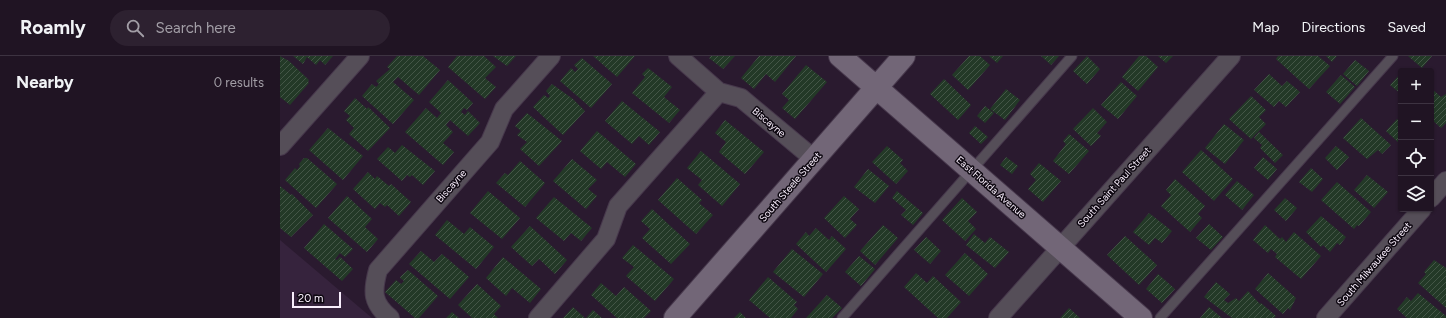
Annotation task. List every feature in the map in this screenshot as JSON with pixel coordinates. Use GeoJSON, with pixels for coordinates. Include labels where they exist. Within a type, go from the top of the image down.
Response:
{"type":"FeatureCollection","features":[{"type":"Feature","properties":{"kind":"street"},"geometry":{"type":"LineString","coordinates":[[280,146],[360,56]]}},
{"type":"Feature","properties":{"kind":"street","name":"Biscayne"},"geometry":{"type":"LineString","coordinates":[[390,318],[376,302],[374,285],[378,270],[490,142],[504,109],[551,56]]}},
{"type":"Feature","properties":{"kind":"street","name":"Biscayne"},"geometry":{"type":"LineString","coordinates":[[678,56],[719,92],[741,98],[814,159]]}},
{"type":"Feature","properties":{"kind":"street","name":"East Florida Avenue"},"geometry":{"type":"LineString","coordinates":[[840,56],[1141,318]]}},
{"type":"Feature","properties":{"kind":"street","name":"South Steele Street"},"geometry":{"type":"LineString","coordinates":[[675,318],[904,56]]}},
{"type":"Feature","properties":{"kind":"street","name":"South Saint Paul Street"},"geometry":{"type":"LineString","coordinates":[[998,318],[1231,56]]}},
{"type":"Feature","properties":{"kind":"street"},"geometry":{"type":"LineString","coordinates":[[538,318],[606,239],[618,206],[719,92]]}},
{"type":"Feature","properties":{"kind":"street"},"geometry":{"type":"LineString","coordinates":[[1434,195],[1446,181]]}},
{"type":"Feature","properties":{"kind":"street","name":"South Milwaukee Street"},"geometry":{"type":"LineString","coordinates":[[1326,318],[1419,212]]}},
{"type":"Feature","properties":{"kind":"lane"},"geometry":{"type":"LineString","coordinates":[[842,318],[1072,56]]}},
{"type":"Feature","properties":{"kind":"lane"},"geometry":{"type":"LineString","coordinates":[[1160,318],[1394,56]]}},
{"type":"Feature","properties":{"kind":"shaded area"},"geometry":{"type":"Polygon","coordinates":[[[280,240],[372,318],[280,318],[280,240]]]}},
{"type":"Feature","properties":{"kind":"building"},"geometry":{"type":"Polygon","coordinates":[[[280,56],[289,61],[309,80],[309,83],[290,105],[280,97],[280,56]]]}},
{"type":"Feature","properties":{"kind":"building"},"geometry":{"type":"Polygon","coordinates":[[[293,56],[333,56],[325,65],[320,60],[316,65],[307,57],[303,64],[293,56]]]}},
{"type":"Feature","properties":{"kind":"building"},"geometry":{"type":"Polygon","coordinates":[[[397,56],[423,56],[440,70],[419,95],[398,77],[393,82],[414,100],[393,124],[362,96],[372,84],[376,87],[379,84],[376,81],[390,69],[387,67],[397,56]]]}},
{"type":"Feature","properties":{"kind":"building"},"geometry":{"type":"Polygon","coordinates":[[[457,56],[484,56],[496,67],[485,78],[496,87],[485,99],[448,67],[457,56]]]}},
{"type":"Feature","properties":{"kind":"building"},"geometry":{"type":"Polygon","coordinates":[[[493,56],[516,56],[507,66],[493,56]]]}},
{"type":"Feature","properties":{"kind":"building"},"geometry":{"type":"Polygon","coordinates":[[[593,56],[635,56],[617,77],[593,56]]]}},
{"type":"Feature","properties":{"kind":"building"},"geometry":{"type":"Polygon","coordinates":[[[711,56],[735,56],[723,69],[709,58],[711,56]]]}},
{"type":"Feature","properties":{"kind":"building"},"geometry":{"type":"Polygon","coordinates":[[[759,56],[796,56],[775,82],[766,74],[754,89],[741,78],[759,56]]]}},
{"type":"Feature","properties":{"kind":"building"},"geometry":{"type":"Polygon","coordinates":[[[969,56],[980,56],[990,65],[968,90],[952,75],[969,56]]]}},
{"type":"Feature","properties":{"kind":"building"},"geometry":{"type":"Polygon","coordinates":[[[989,56],[1003,56],[997,63],[989,56]]]}},
{"type":"Feature","properties":{"kind":"building"},"geometry":{"type":"Polygon","coordinates":[[[1041,56],[1059,56],[1051,65],[1041,56]]]}},
{"type":"Feature","properties":{"kind":"building"},"geometry":{"type":"Polygon","coordinates":[[[1087,56],[1100,69],[1087,84],[1073,71],[1087,56]]]}},
{"type":"Feature","properties":{"kind":"building"},"geometry":{"type":"Polygon","coordinates":[[[1139,56],[1146,56],[1158,67],[1138,91],[1122,77],[1139,56]]]}},
{"type":"Feature","properties":{"kind":"building"},"geometry":{"type":"Polygon","coordinates":[[[1158,56],[1173,56],[1166,63],[1158,56]]]}},
{"type":"Feature","properties":{"kind":"building"},"geometry":{"type":"Polygon","coordinates":[[[1278,56],[1318,56],[1330,66],[1309,89],[1276,59],[1278,56]]]}},
{"type":"Feature","properties":{"kind":"building"},"geometry":{"type":"Polygon","coordinates":[[[1326,56],[1337,56],[1332,62],[1326,56]]]}},
{"type":"Feature","properties":{"kind":"building"},"geometry":{"type":"Polygon","coordinates":[[[1408,56],[1432,56],[1422,68],[1408,56]]]}},
{"type":"Feature","properties":{"kind":"building"},"geometry":{"type":"Polygon","coordinates":[[[582,58],[612,84],[591,108],[560,81],[571,68],[575,72],[578,69],[574,65],[582,58]]]}},
{"type":"Feature","properties":{"kind":"building"},"geometry":{"type":"Polygon","coordinates":[[[1355,60],[1369,71],[1357,86],[1343,74],[1355,60]]]}},
{"type":"Feature","properties":{"kind":"building"},"geometry":{"type":"Polygon","coordinates":[[[806,65],[827,82],[795,119],[782,108],[789,100],[782,94],[806,65]]]}},
{"type":"Feature","properties":{"kind":"building"},"geometry":{"type":"Polygon","coordinates":[[[648,68],[672,87],[664,97],[680,110],[669,123],[632,93],[645,77],[642,74],[648,68]]]}},
{"type":"Feature","properties":{"kind":"building"},"geometry":{"type":"Polygon","coordinates":[[[1269,74],[1282,86],[1287,81],[1300,92],[1286,107],[1279,101],[1274,107],[1254,90],[1269,74]]]}},
{"type":"Feature","properties":{"kind":"building"},"geometry":{"type":"Polygon","coordinates":[[[1341,75],[1355,87],[1340,104],[1326,92],[1341,75]]]}},
{"type":"Feature","properties":{"kind":"building"},"geometry":{"type":"Polygon","coordinates":[[[1398,76],[1398,92],[1390,85],[1398,76]]]}},
{"type":"Feature","properties":{"kind":"building"},"geometry":{"type":"Polygon","coordinates":[[[944,79],[971,105],[958,120],[930,94],[944,79]]]}},
{"type":"Feature","properties":{"kind":"building"},"geometry":{"type":"Polygon","coordinates":[[[448,80],[473,103],[467,110],[464,108],[461,112],[465,115],[468,111],[480,123],[468,136],[450,120],[446,125],[453,132],[443,143],[454,152],[443,165],[405,132],[426,108],[437,118],[441,113],[429,102],[448,80]]]}},
{"type":"Feature","properties":{"kind":"building"},"geometry":{"type":"Polygon","coordinates":[[[1121,82],[1137,96],[1118,119],[1101,105],[1121,82]]]}},
{"type":"Feature","properties":{"kind":"building"},"geometry":{"type":"Polygon","coordinates":[[[552,84],[573,99],[585,111],[563,135],[533,107],[544,95],[548,98],[550,96],[546,91],[552,84]]]}},
{"type":"Feature","properties":{"kind":"building"},"geometry":{"type":"Polygon","coordinates":[[[1006,89],[1020,100],[1005,120],[990,109],[1006,89]]]}},
{"type":"Feature","properties":{"kind":"building"},"geometry":{"type":"Polygon","coordinates":[[[1434,91],[1441,97],[1446,94],[1446,123],[1441,128],[1434,122],[1434,91]]]}},
{"type":"Feature","properties":{"kind":"building"},"geometry":{"type":"Polygon","coordinates":[[[1251,96],[1266,110],[1259,117],[1266,124],[1251,139],[1229,119],[1251,96]]]}},
{"type":"Feature","properties":{"kind":"building"},"geometry":{"type":"Polygon","coordinates":[[[355,98],[367,109],[368,107],[390,128],[368,151],[349,134],[354,128],[346,120],[350,116],[344,111],[355,98]]]}},
{"type":"Feature","properties":{"kind":"building"},"geometry":{"type":"Polygon","coordinates":[[[622,101],[660,132],[649,145],[639,136],[632,144],[605,121],[622,101]]]}},
{"type":"Feature","properties":{"kind":"building"},"geometry":{"type":"Polygon","coordinates":[[[985,106],[994,113],[985,123],[977,116],[985,106]]]}},
{"type":"Feature","properties":{"kind":"building"},"geometry":{"type":"Polygon","coordinates":[[[1093,108],[1107,122],[1097,133],[1101,136],[1091,146],[1073,129],[1093,108]]]}},
{"type":"Feature","properties":{"kind":"building"},"geometry":{"type":"Polygon","coordinates":[[[527,113],[562,141],[539,166],[520,149],[527,142],[517,135],[521,131],[515,126],[527,113]]]}},
{"type":"Feature","properties":{"kind":"building"},"geometry":{"type":"Polygon","coordinates":[[[1361,118],[1391,145],[1382,154],[1378,150],[1367,159],[1343,138],[1361,118]]]}},
{"type":"Feature","properties":{"kind":"building"},"geometry":{"type":"Polygon","coordinates":[[[1397,119],[1398,120],[1398,142],[1386,131],[1397,119]]]}},
{"type":"Feature","properties":{"kind":"building"},"geometry":{"type":"Polygon","coordinates":[[[725,120],[764,152],[745,174],[719,152],[726,142],[715,133],[725,120]]]}},
{"type":"Feature","properties":{"kind":"building"},"geometry":{"type":"Polygon","coordinates":[[[1224,124],[1244,140],[1225,164],[1205,148],[1224,124]]]}},
{"type":"Feature","properties":{"kind":"building"},"geometry":{"type":"Polygon","coordinates":[[[975,126],[988,137],[981,144],[969,133],[975,126]]]}},
{"type":"Feature","properties":{"kind":"building"},"geometry":{"type":"Polygon","coordinates":[[[328,128],[363,156],[343,180],[309,150],[328,128]]]}},
{"type":"Feature","properties":{"kind":"building"},"geometry":{"type":"Polygon","coordinates":[[[597,131],[636,164],[625,177],[607,162],[601,169],[580,151],[597,131]]]}},
{"type":"Feature","properties":{"kind":"building"},"geometry":{"type":"Polygon","coordinates":[[[1259,132],[1283,155],[1275,163],[1260,148],[1262,145],[1254,138],[1259,132]]]}},
{"type":"Feature","properties":{"kind":"building"},"geometry":{"type":"Polygon","coordinates":[[[1069,134],[1089,151],[1069,174],[1053,161],[1066,144],[1063,141],[1069,134]]]}},
{"type":"Feature","properties":{"kind":"building"},"geometry":{"type":"Polygon","coordinates":[[[402,145],[435,171],[423,185],[412,175],[410,177],[407,175],[402,181],[377,159],[388,147],[395,153],[402,145]]]}},
{"type":"Feature","properties":{"kind":"building"},"geometry":{"type":"Polygon","coordinates":[[[887,146],[903,160],[900,163],[908,171],[896,184],[872,162],[887,146]]]}},
{"type":"Feature","properties":{"kind":"building"},"geometry":{"type":"Polygon","coordinates":[[[1336,146],[1349,157],[1337,170],[1325,158],[1336,146]]]}},
{"type":"Feature","properties":{"kind":"building"},"geometry":{"type":"Polygon","coordinates":[[[1201,150],[1233,179],[1214,201],[1182,172],[1201,150]]]}},
{"type":"Feature","properties":{"kind":"building"},"geometry":{"type":"Polygon","coordinates":[[[701,151],[740,184],[722,206],[698,185],[702,180],[687,168],[701,151]]]}},
{"type":"Feature","properties":{"kind":"building"},"geometry":{"type":"Polygon","coordinates":[[[1006,157],[1018,166],[1012,174],[1000,165],[1006,157]]]}},
{"type":"Feature","properties":{"kind":"building"},"geometry":{"type":"Polygon","coordinates":[[[1263,157],[1277,169],[1268,180],[1254,168],[1263,157]]]}},
{"type":"Feature","properties":{"kind":"building"},"geometry":{"type":"Polygon","coordinates":[[[304,158],[307,158],[337,184],[316,208],[285,180],[295,168],[297,170],[300,166],[299,164],[304,158]]]}},
{"type":"Feature","properties":{"kind":"building"},"geometry":{"type":"Polygon","coordinates":[[[572,159],[597,180],[588,189],[597,196],[586,209],[553,181],[572,159]]]}},
{"type":"Feature","properties":{"kind":"building"},"geometry":{"type":"Polygon","coordinates":[[[520,161],[545,183],[525,207],[496,183],[505,173],[508,175],[520,161]]]}},
{"type":"Feature","properties":{"kind":"building"},"geometry":{"type":"Polygon","coordinates":[[[1039,163],[1061,181],[1043,202],[1028,189],[1036,180],[1030,174],[1039,163]]]}},
{"type":"Feature","properties":{"kind":"building"},"geometry":{"type":"Polygon","coordinates":[[[1311,168],[1323,179],[1312,192],[1299,182],[1311,168]]]}},
{"type":"Feature","properties":{"kind":"building"},"geometry":{"type":"Polygon","coordinates":[[[868,169],[889,186],[875,203],[854,187],[868,169]]]}},
{"type":"Feature","properties":{"kind":"building"},"geometry":{"type":"Polygon","coordinates":[[[368,172],[375,179],[377,176],[389,186],[391,184],[411,202],[399,216],[387,205],[385,207],[380,203],[375,209],[353,189],[368,172]]]}},
{"type":"Feature","properties":{"kind":"building"},"geometry":{"type":"Polygon","coordinates":[[[1367,175],[1388,192],[1374,208],[1354,190],[1367,175]]]}},
{"type":"Feature","properties":{"kind":"building"},"geometry":{"type":"Polygon","coordinates":[[[677,178],[702,200],[699,203],[713,215],[696,234],[658,200],[677,178]]]}},
{"type":"Feature","properties":{"kind":"building"},"geometry":{"type":"Polygon","coordinates":[[[1175,179],[1205,206],[1198,214],[1202,218],[1190,232],[1161,206],[1171,195],[1166,190],[1175,179]]]}},
{"type":"Feature","properties":{"kind":"building"},"geometry":{"type":"Polygon","coordinates":[[[1237,181],[1254,195],[1242,210],[1225,195],[1237,181]]]}},
{"type":"Feature","properties":{"kind":"building"},"geometry":{"type":"Polygon","coordinates":[[[1337,182],[1371,212],[1359,226],[1357,225],[1354,229],[1321,200],[1337,182]]]}},
{"type":"Feature","properties":{"kind":"building"},"geometry":{"type":"Polygon","coordinates":[[[280,186],[291,195],[292,194],[313,215],[291,237],[280,228],[280,186]]]}},
{"type":"Feature","properties":{"kind":"building"},"geometry":{"type":"Polygon","coordinates":[[[488,191],[520,218],[502,239],[470,213],[488,191]]]}},
{"type":"Feature","properties":{"kind":"building"},"geometry":{"type":"Polygon","coordinates":[[[897,191],[923,213],[913,225],[901,215],[906,210],[892,198],[897,191]]]}},
{"type":"Feature","properties":{"kind":"building"},"geometry":{"type":"Polygon","coordinates":[[[347,196],[372,219],[365,227],[378,239],[367,252],[328,218],[347,196]]]}},
{"type":"Feature","properties":{"kind":"building"},"geometry":{"type":"Polygon","coordinates":[[[844,196],[859,209],[850,219],[857,225],[845,238],[824,218],[844,196]]]}},
{"type":"Feature","properties":{"kind":"building"},"geometry":{"type":"Polygon","coordinates":[[[554,197],[592,228],[581,241],[571,233],[564,241],[536,218],[554,197]]]}},
{"type":"Feature","properties":{"kind":"building"},"geometry":{"type":"Polygon","coordinates":[[[962,198],[977,212],[968,221],[976,229],[965,241],[942,220],[962,198]]]}},
{"type":"Feature","properties":{"kind":"building"},"geometry":{"type":"Polygon","coordinates":[[[1285,198],[1297,208],[1286,221],[1274,210],[1285,198]]]}},
{"type":"Feature","properties":{"kind":"building"},"geometry":{"type":"Polygon","coordinates":[[[652,209],[690,244],[671,264],[642,238],[650,229],[641,221],[652,209]]]}},
{"type":"Feature","properties":{"kind":"building"},"geometry":{"type":"Polygon","coordinates":[[[1149,213],[1172,231],[1162,243],[1155,238],[1149,245],[1133,232],[1149,213]]]}},
{"type":"Feature","properties":{"kind":"building"},"geometry":{"type":"Polygon","coordinates":[[[1321,216],[1346,237],[1340,245],[1337,243],[1330,252],[1323,245],[1321,247],[1306,232],[1321,216]]]}},
{"type":"Feature","properties":{"kind":"building"},"geometry":{"type":"Polygon","coordinates":[[[447,220],[464,234],[470,227],[494,247],[476,269],[435,235],[447,220]]]}},
{"type":"Feature","properties":{"kind":"building"},"geometry":{"type":"Polygon","coordinates":[[[324,224],[353,249],[345,257],[340,253],[335,259],[337,260],[340,257],[353,269],[342,281],[304,248],[324,224]]]}},
{"type":"Feature","properties":{"kind":"building"},"geometry":{"type":"Polygon","coordinates":[[[1209,224],[1223,237],[1211,250],[1196,238],[1209,224]]]}},
{"type":"Feature","properties":{"kind":"building"},"geometry":{"type":"Polygon","coordinates":[[[883,225],[898,238],[875,265],[860,251],[883,225]]]}},
{"type":"Feature","properties":{"kind":"building"},"geometry":{"type":"Polygon","coordinates":[[[1265,225],[1280,239],[1282,237],[1286,242],[1294,232],[1321,256],[1301,279],[1275,257],[1277,254],[1271,249],[1268,253],[1253,240],[1265,225]]]}},
{"type":"Feature","properties":{"kind":"building"},"geometry":{"type":"Polygon","coordinates":[[[530,226],[567,260],[555,274],[539,259],[532,266],[511,247],[530,226]]]}},
{"type":"Feature","properties":{"kind":"building"},"geometry":{"type":"Polygon","coordinates":[[[816,228],[829,240],[832,236],[846,249],[826,272],[796,244],[806,232],[809,236],[816,228]]]}},
{"type":"Feature","properties":{"kind":"building"},"geometry":{"type":"Polygon","coordinates":[[[974,234],[985,243],[990,237],[1009,252],[995,268],[966,245],[974,234]]]}},
{"type":"Feature","properties":{"kind":"building"},"geometry":{"type":"Polygon","coordinates":[[[1125,236],[1157,265],[1139,285],[1107,255],[1125,236]]]}},
{"type":"Feature","properties":{"kind":"building"},"geometry":{"type":"Polygon","coordinates":[[[926,237],[941,251],[930,264],[914,250],[926,237]]]}},
{"type":"Feature","properties":{"kind":"building"},"geometry":{"type":"Polygon","coordinates":[[[633,245],[674,279],[655,301],[626,276],[634,267],[622,258],[633,245]]]}},
{"type":"Feature","properties":{"kind":"building"},"geometry":{"type":"Polygon","coordinates":[[[792,249],[823,274],[804,297],[773,272],[792,249]]]}},
{"type":"Feature","properties":{"kind":"building"},"geometry":{"type":"Polygon","coordinates":[[[421,251],[434,262],[442,254],[469,277],[450,299],[409,264],[421,251]]]}},
{"type":"Feature","properties":{"kind":"building"},"geometry":{"type":"Polygon","coordinates":[[[965,253],[988,274],[969,296],[945,275],[965,253]]]}},
{"type":"Feature","properties":{"kind":"building"},"geometry":{"type":"Polygon","coordinates":[[[859,256],[875,269],[861,286],[845,272],[859,256]]]}},
{"type":"Feature","properties":{"kind":"building"},"geometry":{"type":"Polygon","coordinates":[[[503,257],[541,289],[530,303],[512,288],[506,296],[486,278],[503,257]]]}},
{"type":"Feature","properties":{"kind":"building"},"geometry":{"type":"Polygon","coordinates":[[[1434,260],[1446,268],[1446,308],[1418,283],[1426,274],[1424,272],[1434,260]]]}},
{"type":"Feature","properties":{"kind":"building"},"geometry":{"type":"Polygon","coordinates":[[[408,270],[438,296],[419,318],[415,318],[385,292],[396,280],[401,284],[404,281],[400,278],[401,276],[408,270]]]}},
{"type":"Feature","properties":{"kind":"building"},"geometry":{"type":"Polygon","coordinates":[[[916,273],[927,283],[933,276],[961,302],[947,318],[938,318],[904,287],[916,273]]]}},
{"type":"Feature","properties":{"kind":"building"},"geometry":{"type":"Polygon","coordinates":[[[1268,273],[1296,298],[1290,310],[1288,308],[1283,314],[1255,289],[1268,273]]]}},
{"type":"Feature","properties":{"kind":"building"},"geometry":{"type":"Polygon","coordinates":[[[1158,274],[1175,289],[1162,303],[1146,289],[1158,274]]]}},
{"type":"Feature","properties":{"kind":"building"},"geometry":{"type":"Polygon","coordinates":[[[768,277],[797,302],[794,305],[798,309],[791,318],[770,318],[749,300],[768,277]]]}},
{"type":"Feature","properties":{"kind":"building"},"geometry":{"type":"Polygon","coordinates":[[[1216,282],[1230,294],[1224,300],[1228,303],[1236,298],[1239,301],[1248,291],[1260,304],[1261,303],[1276,316],[1274,318],[1232,318],[1204,297],[1216,282]]]}},
{"type":"Feature","properties":{"kind":"building"},"geometry":{"type":"Polygon","coordinates":[[[601,283],[616,296],[624,287],[651,311],[644,318],[617,318],[591,295],[601,283]]]}},
{"type":"Feature","properties":{"kind":"building"},"geometry":{"type":"Polygon","coordinates":[[[477,284],[501,306],[494,314],[498,318],[472,318],[458,305],[477,284]]]}},
{"type":"Feature","properties":{"kind":"building"},"geometry":{"type":"Polygon","coordinates":[[[1418,293],[1446,316],[1446,318],[1407,318],[1397,309],[1407,297],[1411,301],[1418,293]]]}},
{"type":"Feature","properties":{"kind":"building"},"geometry":{"type":"Polygon","coordinates":[[[827,295],[842,308],[832,318],[806,318],[827,295]]]}},
{"type":"Feature","properties":{"kind":"building"},"geometry":{"type":"Polygon","coordinates":[[[573,307],[585,318],[563,318],[573,307]]]}},
{"type":"Feature","properties":{"kind":"building"},"geometry":{"type":"Polygon","coordinates":[[[1209,307],[1222,318],[1200,318],[1209,307]]]}},
{"type":"Feature","properties":{"kind":"building"},"geometry":{"type":"Polygon","coordinates":[[[1069,308],[1080,318],[1060,318],[1069,308]]]}},
{"type":"Feature","properties":{"kind":"building"},"geometry":{"type":"Polygon","coordinates":[[[593,310],[602,318],[586,318],[593,310]]]}},
{"type":"Feature","properties":{"kind":"building"},"geometry":{"type":"Polygon","coordinates":[[[452,312],[459,318],[446,318],[452,312]]]}},
{"type":"Feature","properties":{"kind":"building"},"geometry":{"type":"Polygon","coordinates":[[[740,312],[746,318],[734,318],[740,312]]]}}]}
